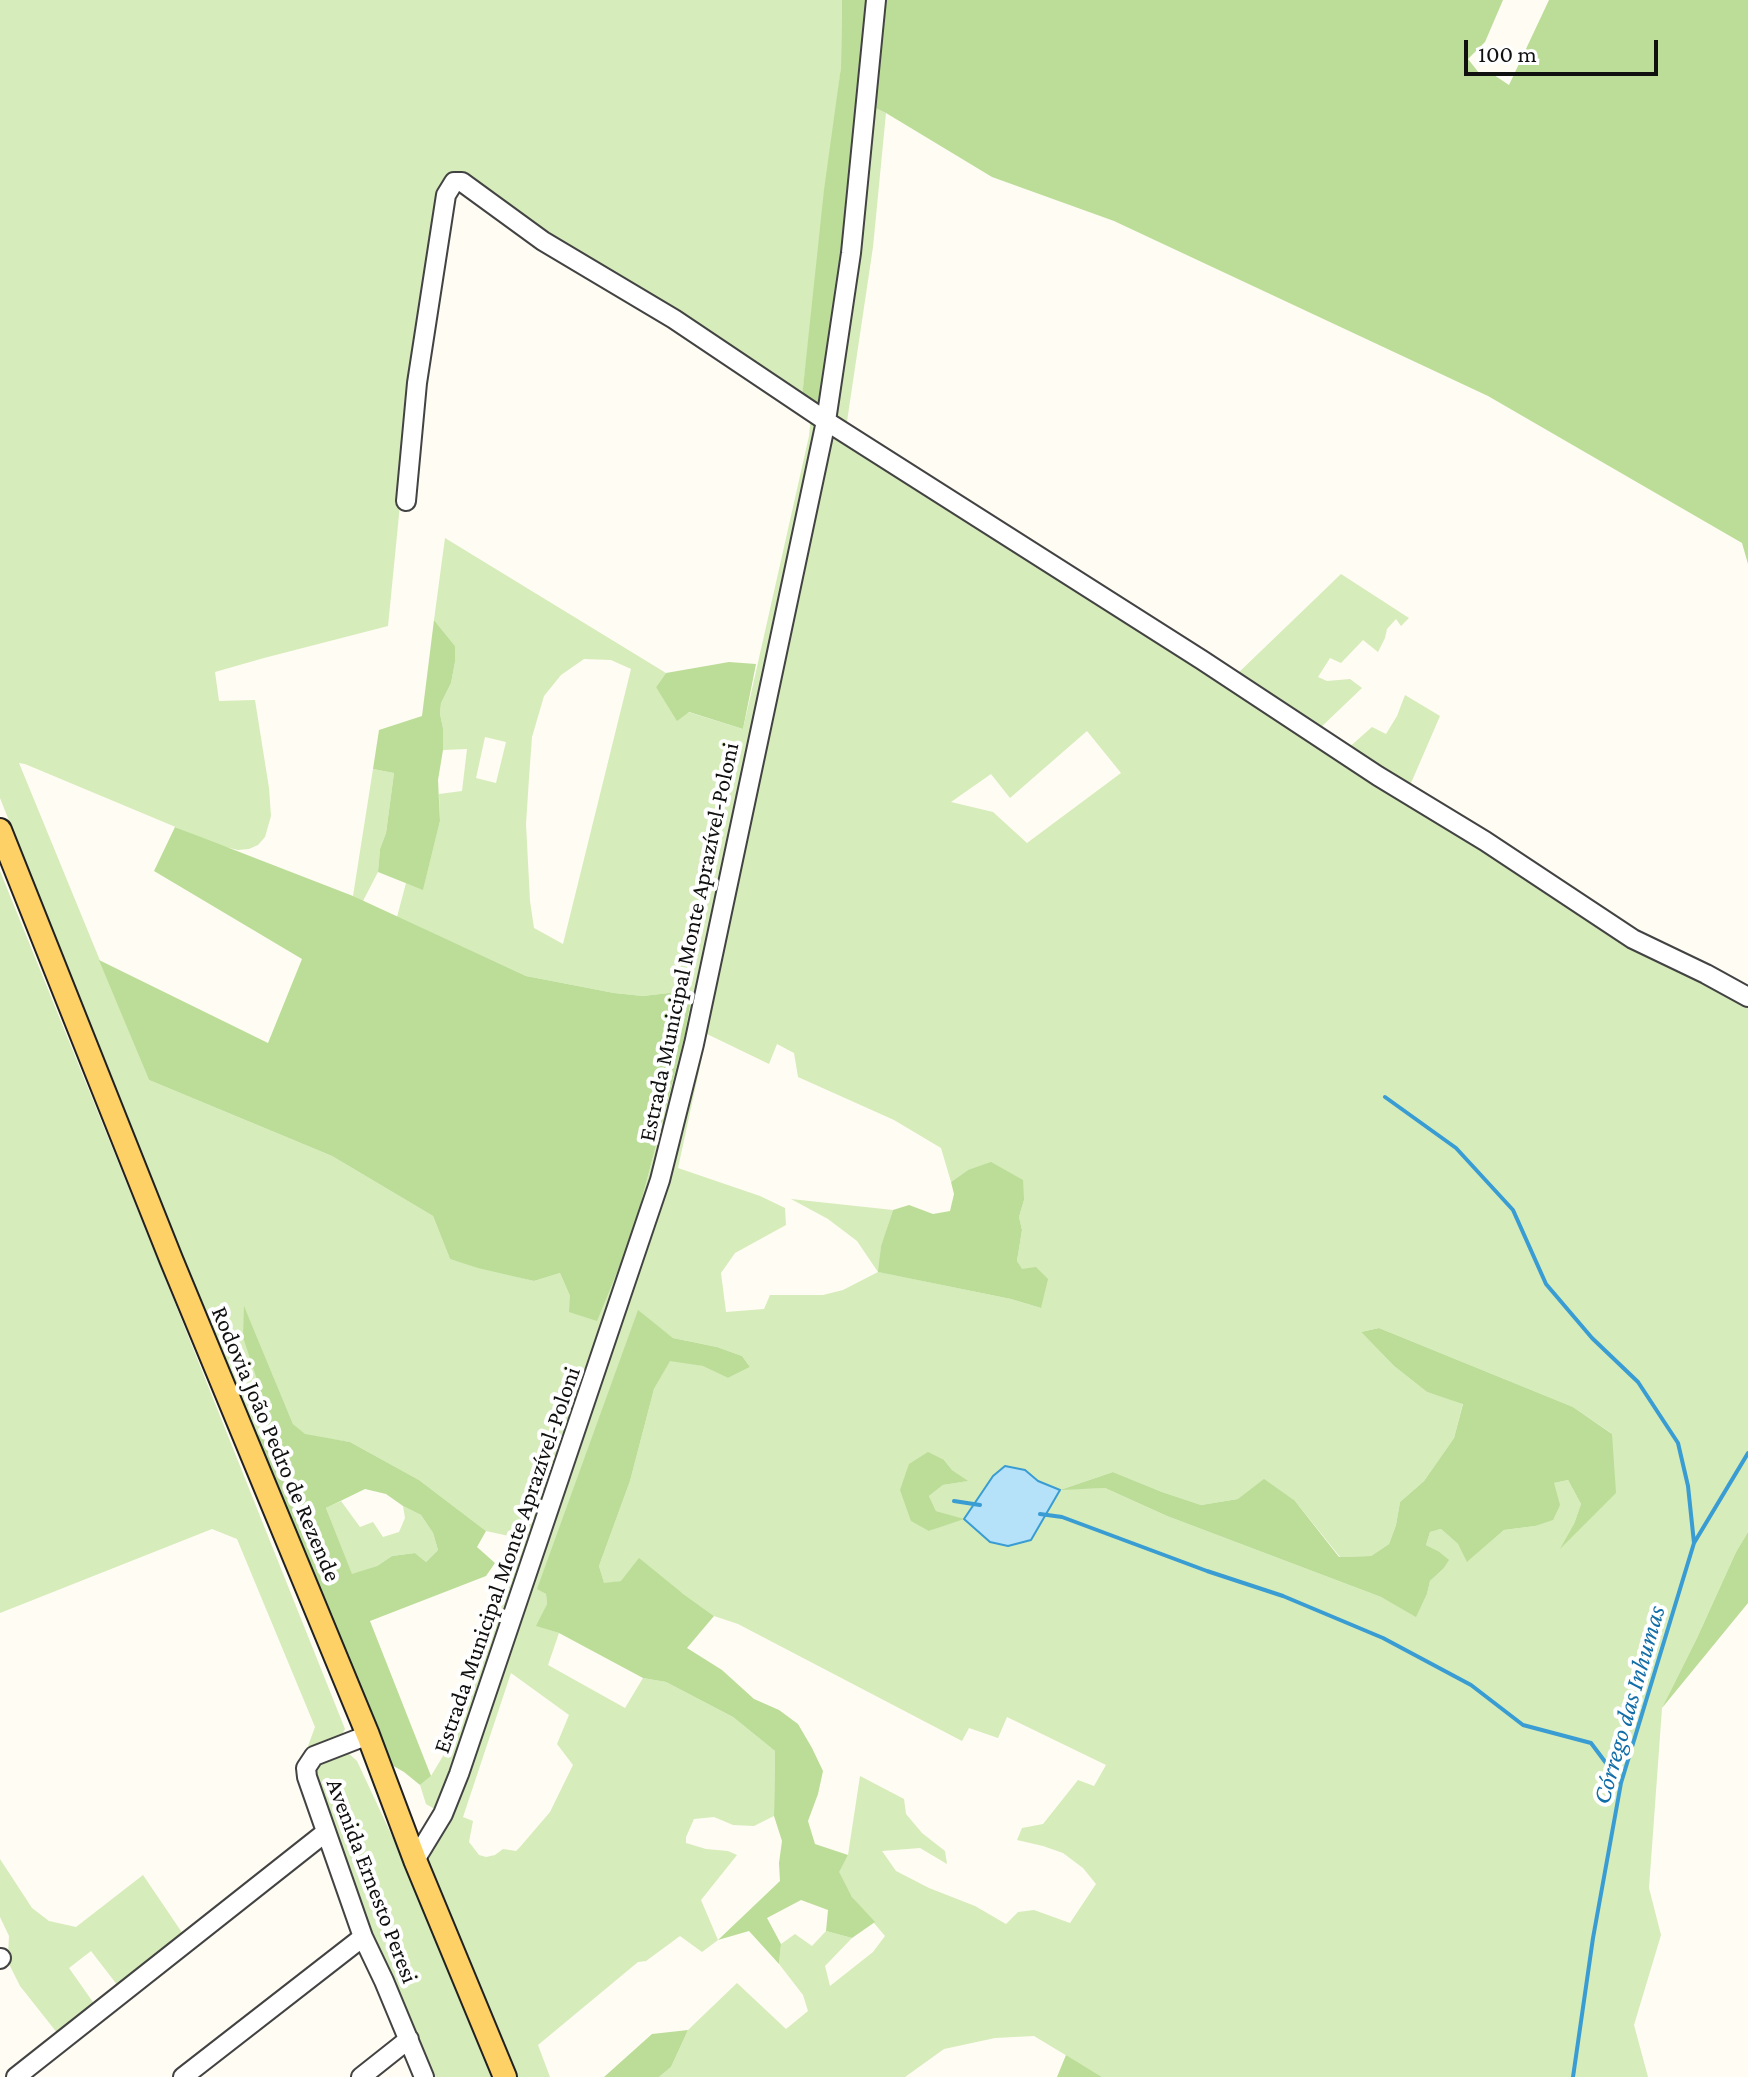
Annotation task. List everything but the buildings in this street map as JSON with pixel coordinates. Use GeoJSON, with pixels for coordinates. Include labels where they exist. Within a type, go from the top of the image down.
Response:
{"type":"FeatureCollection","features":[{"type":"Feature","properties":{"kind":"main road","name":"Rodovia João Pedro de Rezende"},"geometry":{"type":"LineString","coordinates":[[0,830],[171,1259],[368,1735],[415,1860],[505,2077]]}},
{"type":"Feature","properties":{"kind":"street","name":"Estrada Municipal Monte Aprazível-Poloni"},"geometry":{"type":"LineString","coordinates":[[415,1860],[443,1814],[459,1774],[660,1180],[694,1044],[826,421],[851,253],[876,0]]}},
{"type":"Feature","properties":{"kind":"street"},"geometry":{"type":"LineString","coordinates":[[406,501],[417,383],[446,195],[450,186],[457,181],[468,185],[543,241],[674,319],[826,421],[1378,776],[1485,841],[1633,939],[1748,997]]}},
{"type":"Feature","properties":{"kind":"street","name":"Avenida Ernesto Peresi"},"geometry":{"type":"LineString","coordinates":[[368,1735],[314,1756],[306,1768],[307,1777],[363,1937],[424,2077]]}},
{"type":"Feature","properties":{"kind":"street"},"geometry":{"type":"LineString","coordinates":[[16,2077],[326,1832]]}},
{"type":"Feature","properties":{"kind":"street"},"geometry":{"type":"LineString","coordinates":[[183,2077],[363,1937]]}},
{"type":"Feature","properties":{"kind":"street"},"geometry":{"type":"LineString","coordinates":[[361,2077],[409,2039]]}},
{"type":"Feature","properties":{"kind":"green space"},"geometry":{"type":"Polygon","coordinates":[[[0,0],[842,0],[841,67],[802,397],[456,179],[412,383],[388,626],[215,672],[219,701],[255,700],[269,788],[271,816],[265,837],[249,849],[221,846],[19,763],[149,1080],[332,1156],[433,1216],[450,1259],[534,1281],[560,1273],[570,1296],[633,1233],[684,1039],[692,995],[614,993],[526,976],[397,917],[406,883],[423,889],[440,821],[439,794],[462,791],[467,749],[443,750],[440,714],[455,662],[455,646],[434,620],[445,538],[666,673],[656,687],[688,712],[743,729],[809,436],[811,415],[820,423],[657,1180],[438,1811],[426,1804],[420,1785],[431,1776],[455,1736],[518,1538],[486,1531],[419,1480],[350,1442],[305,1435],[293,1424],[245,1309],[266,1407],[264,1433],[255,1436],[0,798],[0,0]],[[584,659],[561,675],[544,696],[532,737],[526,824],[534,928],[563,944],[631,669],[611,660],[584,659]],[[485,737],[476,778],[496,783],[506,742],[485,737]]]}},
{"type":"Feature","properties":{"kind":"green space"},"geometry":{"type":"Polygon","coordinates":[[[842,0],[871,0],[845,251],[823,400],[814,405],[802,397],[824,190],[841,67],[842,0]]]}},
{"type":"Feature","properties":{"kind":"green space"},"geometry":{"type":"Polygon","coordinates":[[[880,0],[1503,0],[1485,42],[1468,59],[1479,73],[1491,73],[1509,85],[1549,0],[1748,0],[1748,564],[1742,543],[1488,396],[1114,221],[992,177],[871,106],[880,0]]]}},
{"type":"Feature","properties":{"kind":"green space"},"geometry":{"type":"Polygon","coordinates":[[[871,106],[886,113],[873,247],[846,428],[832,422],[871,106]]]}},
{"type":"Feature","properties":{"kind":"green space"},"geometry":{"type":"Polygon","coordinates":[[[833,436],[1748,1005],[1748,1532],[1662,1708],[1649,1888],[1661,1935],[1634,2025],[1648,2077],[1102,2077],[1034,2036],[995,2038],[944,2049],[905,2077],[659,2077],[671,2067],[688,2030],[737,1983],[786,2029],[808,2011],[803,1995],[779,1964],[781,1944],[795,1934],[812,1946],[826,1931],[852,1938],[825,1966],[830,1986],[873,1952],[885,1936],[852,1897],[838,1872],[848,1855],[860,1776],[904,1799],[906,1814],[922,1833],[945,1851],[947,1864],[920,1848],[882,1851],[896,1871],[975,1906],[1006,1924],[1018,1912],[1034,1910],[1070,1923],[1096,1884],[1083,1868],[1063,1853],[1017,1840],[1022,1828],[1043,1824],[1078,1780],[1094,1786],[1106,1765],[1007,1717],[998,1738],[969,1728],[962,1741],[738,1624],[714,1616],[682,1593],[621,1581],[604,1584],[599,1566],[630,1481],[654,1389],[670,1360],[704,1366],[728,1378],[750,1367],[742,1356],[673,1338],[638,1311],[538,1589],[546,1594],[547,1604],[537,1626],[559,1633],[548,1665],[625,1708],[643,1678],[666,1682],[733,1717],[775,1751],[774,1816],[754,1826],[733,1825],[714,1817],[694,1819],[686,1843],[737,1855],[701,1900],[718,1940],[702,1952],[680,1936],[646,1961],[638,1962],[538,2045],[550,2077],[513,2077],[425,1866],[448,1818],[665,1180],[828,437],[833,436]],[[1087,731],[1010,798],[991,774],[951,802],[993,812],[1027,843],[1121,773],[1087,731]],[[707,1034],[678,1168],[760,1196],[785,1208],[786,1225],[735,1253],[721,1273],[726,1312],[764,1309],[770,1295],[823,1295],[843,1290],[878,1272],[857,1241],[828,1219],[791,1199],[893,1210],[881,1247],[879,1272],[1041,1308],[1017,1261],[1022,1230],[1019,1217],[1024,1200],[968,1170],[951,1182],[941,1148],[894,1120],[798,1077],[794,1053],[777,1044],[769,1064],[707,1034]],[[1379,1328],[1361,1332],[1394,1366],[1427,1392],[1463,1403],[1454,1438],[1424,1481],[1400,1502],[1389,1544],[1371,1556],[1340,1557],[1295,1501],[1238,1499],[1201,1505],[1113,1472],[1063,1489],[1105,1488],[1167,1516],[1381,1597],[1416,1616],[1430,1581],[1443,1569],[1438,1551],[1426,1545],[1430,1532],[1441,1529],[1458,1544],[1468,1561],[1504,1530],[1535,1526],[1554,1483],[1568,1480],[1581,1504],[1574,1524],[1612,1457],[1611,1433],[1573,1407],[1379,1328]],[[944,1460],[909,1464],[929,1531],[962,1519],[936,1511],[929,1496],[943,1485],[967,1481],[944,1460]],[[1025,1470],[974,1504],[964,1519],[1038,1481],[1025,1470]],[[511,1673],[463,1817],[473,1821],[469,1842],[479,1855],[495,1855],[503,1849],[516,1851],[550,1812],[573,1765],[557,1744],[569,1715],[511,1673]]]}},
{"type":"Feature","properties":{"kind":"green space"},"geometry":{"type":"Polygon","coordinates":[[[1341,574],[1409,618],[1401,626],[1396,619],[1387,629],[1378,652],[1363,640],[1341,663],[1330,658],[1318,677],[1327,681],[1350,679],[1362,688],[1318,730],[1235,676],[1341,574]]]}},
{"type":"Feature","properties":{"kind":"green space"},"geometry":{"type":"Polygon","coordinates":[[[434,620],[455,646],[455,662],[451,683],[441,703],[440,821],[423,890],[378,872],[394,773],[373,769],[379,730],[422,716],[434,620]]]}},
{"type":"Feature","properties":{"kind":"green space"},"geometry":{"type":"Polygon","coordinates":[[[729,662],[756,664],[743,729],[689,712],[677,721],[656,687],[666,673],[729,662]]]}},
{"type":"Feature","properties":{"kind":"green space"},"geometry":{"type":"Polygon","coordinates":[[[1405,695],[1440,716],[1408,790],[1346,750],[1372,727],[1386,734],[1405,695]]]}},
{"type":"Feature","properties":{"kind":"green space"},"geometry":{"type":"Polygon","coordinates":[[[373,769],[394,773],[378,872],[363,901],[353,896],[373,769]]]}},
{"type":"Feature","properties":{"kind":"green space"},"geometry":{"type":"Polygon","coordinates":[[[175,827],[353,896],[526,976],[614,993],[692,995],[684,1039],[633,1233],[597,1321],[569,1312],[570,1296],[560,1273],[534,1281],[450,1259],[433,1216],[332,1156],[149,1080],[99,960],[268,1043],[302,959],[154,871],[175,827]]]}},
{"type":"Feature","properties":{"kind":"green space"},"geometry":{"type":"Polygon","coordinates":[[[0,871],[345,1729],[340,1738],[312,1753],[308,1746],[315,1727],[237,1539],[212,1529],[0,1613],[0,871]]]}},
{"type":"Feature","properties":{"kind":"green space"},"geometry":{"type":"Polygon","coordinates":[[[991,1162],[1023,1180],[1024,1200],[1019,1217],[1022,1230],[1017,1261],[1022,1269],[1036,1267],[1048,1279],[1041,1308],[878,1272],[881,1246],[893,1210],[909,1205],[933,1214],[950,1211],[954,1194],[951,1182],[968,1170],[991,1162]]]}},
{"type":"Feature","properties":{"kind":"green space"},"geometry":{"type":"Polygon","coordinates":[[[244,1306],[293,1424],[305,1434],[350,1442],[419,1480],[486,1531],[477,1547],[495,1563],[486,1576],[370,1621],[431,1776],[420,1785],[390,1764],[255,1436],[264,1433],[266,1407],[243,1337],[244,1306]],[[365,1489],[326,1508],[352,1574],[377,1566],[392,1556],[415,1553],[426,1562],[438,1550],[433,1533],[421,1515],[386,1494],[365,1489]]]}},
{"type":"Feature","properties":{"kind":"green space"},"geometry":{"type":"Polygon","coordinates":[[[638,1310],[673,1338],[742,1356],[750,1367],[728,1378],[703,1366],[670,1361],[654,1389],[630,1481],[599,1566],[604,1583],[621,1581],[639,1558],[714,1616],[687,1648],[722,1670],[754,1699],[779,1710],[798,1724],[823,1771],[808,1821],[815,1844],[848,1855],[839,1872],[852,1897],[875,1922],[852,1938],[826,1931],[828,1910],[801,1900],[767,1918],[781,1944],[779,1964],[749,1931],[718,1940],[780,1881],[782,1841],[774,1816],[775,1751],[733,1717],[666,1682],[643,1678],[559,1633],[536,1626],[547,1604],[546,1594],[537,1589],[638,1310]]]}},
{"type":"Feature","properties":{"kind":"green space"},"geometry":{"type":"Polygon","coordinates":[[[1379,1328],[1573,1407],[1612,1434],[1616,1493],[1560,1549],[1581,1504],[1568,1480],[1554,1483],[1560,1505],[1553,1520],[1504,1530],[1467,1562],[1458,1544],[1441,1529],[1430,1532],[1426,1545],[1449,1560],[1430,1581],[1416,1617],[1381,1597],[1167,1516],[1105,1488],[1060,1490],[1113,1472],[1201,1505],[1238,1499],[1264,1479],[1295,1501],[1339,1557],[1371,1556],[1389,1544],[1400,1502],[1424,1481],[1454,1438],[1463,1404],[1427,1392],[1394,1366],[1361,1332],[1379,1328]]]}},
{"type":"Feature","properties":{"kind":"green space"},"geometry":{"type":"Polygon","coordinates":[[[928,1452],[944,1460],[968,1481],[943,1485],[929,1496],[936,1511],[964,1519],[929,1531],[911,1521],[900,1490],[909,1464],[928,1452]]]}},
{"type":"Feature","properties":{"kind":"green space"},"geometry":{"type":"Polygon","coordinates":[[[341,1501],[360,1527],[373,1522],[383,1537],[399,1532],[405,1518],[403,1506],[421,1515],[433,1533],[438,1550],[426,1562],[415,1553],[392,1556],[377,1566],[352,1575],[326,1508],[341,1501]]]}},
{"type":"Feature","properties":{"kind":"green space"},"geometry":{"type":"Polygon","coordinates":[[[1748,1532],[1748,1603],[1662,1708],[1736,1552],[1748,1532]]]}},
{"type":"Feature","properties":{"kind":"green space"},"geometry":{"type":"Polygon","coordinates":[[[347,1752],[357,1761],[405,1864],[491,2077],[430,2077],[370,1936],[315,1770],[317,1765],[347,1752]]]}},
{"type":"Feature","properties":{"kind":"green space"},"geometry":{"type":"Polygon","coordinates":[[[0,1859],[32,1908],[49,1921],[76,1927],[143,1875],[183,1934],[118,1986],[91,1951],[69,1968],[95,2005],[58,2034],[20,1986],[8,1962],[9,1936],[0,1917],[0,1859]]]}},
{"type":"Feature","properties":{"kind":"green space"},"geometry":{"type":"Polygon","coordinates":[[[688,2030],[671,2067],[659,2077],[604,2077],[652,2034],[688,2030]]]}},
{"type":"Feature","properties":{"kind":"green space"},"geometry":{"type":"Polygon","coordinates":[[[1066,2055],[1102,2077],[1057,2077],[1066,2055]]]}},
{"type":"Feature","properties":{"kind":"water"},"geometry":{"type":"Polygon","coordinates":[[[1005,1466],[1025,1470],[1038,1481],[1060,1490],[1031,1540],[1008,1546],[990,1542],[964,1519],[993,1476],[1005,1466]]]}},
{"type":"Feature","properties":{"kind":"waterway"},"geometry":{"type":"LineString","coordinates":[[1385,1097],[1456,1148],[1513,1210],[1546,1284],[1592,1338],[1638,1382],[1678,1443],[1688,1486],[1694,1543]]}},
{"type":"Feature","properties":{"kind":"waterway","name":"Córrego das Inhumas"},"geometry":{"type":"LineString","coordinates":[[1573,2077],[1593,1938],[1621,1783],[1694,1543],[1748,1453]]}},
{"type":"Feature","properties":{"kind":"waterway"},"geometry":{"type":"LineString","coordinates":[[954,1501],[980,1505]]}},
{"type":"Feature","properties":{"kind":"waterway"},"geometry":{"type":"LineString","coordinates":[[1040,1514],[1062,1517],[1283,1596],[1383,1638],[1471,1685],[1523,1725],[1591,1743],[1621,1783]]}}]}
